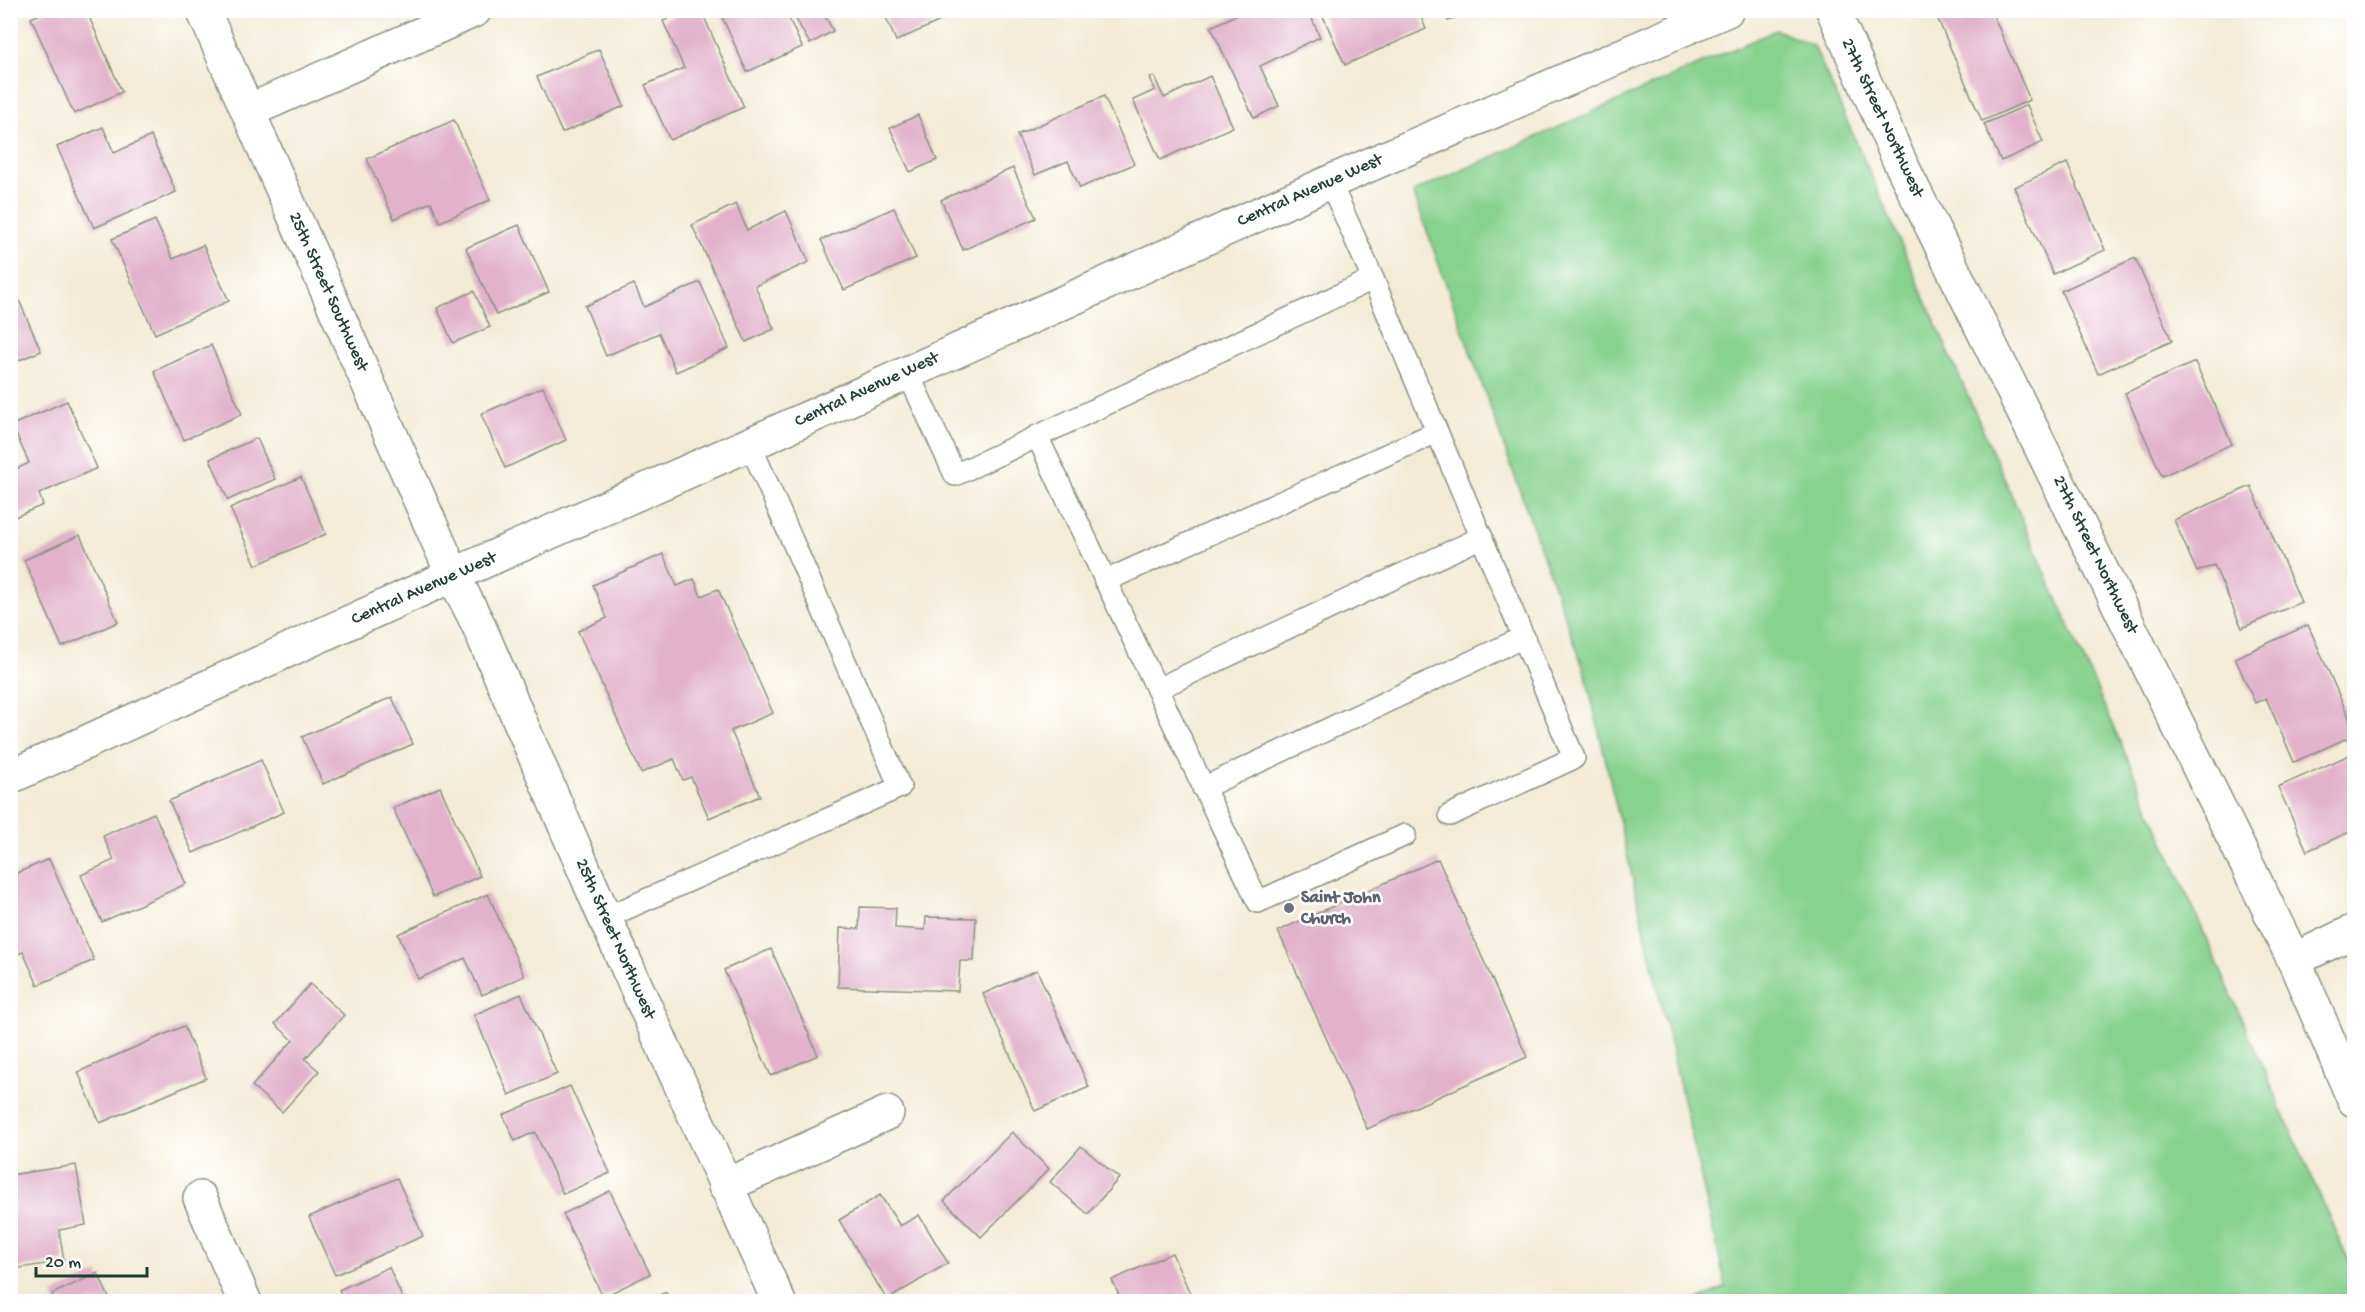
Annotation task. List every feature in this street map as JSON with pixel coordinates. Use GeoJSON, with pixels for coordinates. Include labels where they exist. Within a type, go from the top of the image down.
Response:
{"type":"FeatureCollection","features":[{"type":"Feature","properties":{"kind":"street","name":"25th Street Southwest"},"geometry":{"type":"LineString","coordinates":[[203,10],[453,575]]}},
{"type":"Feature","properties":{"kind":"street"},"geometry":{"type":"LineString","coordinates":[[249,111],[475,10]]}},
{"type":"Feature","properties":{"kind":"street","name":"Central Avenue West"},"geometry":{"type":"LineString","coordinates":[[11,775],[1330,182],[1727,10]]}},
{"type":"Feature","properties":{"kind":"street","name":"27th Street Northwest"},"geometry":{"type":"LineString","coordinates":[[1833,10],[1899,160],[2294,960],[2355,1100]]}},
{"type":"Feature","properties":{"kind":"street","name":"25th Street Northwest"},"geometry":{"type":"LineString","coordinates":[[453,575],[483,635],[605,918],[779,1302]]}},
{"type":"Feature","properties":{"kind":"street"},"geometry":{"type":"LineString","coordinates":[[2294,960],[2355,931]]}},
{"type":"Feature","properties":{"kind":"street"},"geometry":{"type":"LineString","coordinates":[[725,1186],[887,1113]]}},
{"type":"Feature","properties":{"kind":"street"},"geometry":{"type":"LineString","coordinates":[[200,1198],[245,1302]]}},
{"type":"Feature","properties":{"kind":"lane"},"geometry":{"type":"LineString","coordinates":[[1330,182],[1574,758],[1450,815]]}},
{"type":"Feature","properties":{"kind":"lane"},"geometry":{"type":"LineString","coordinates":[[907,371],[955,475],[1373,279]]}},
{"type":"Feature","properties":{"kind":"lane"},"geometry":{"type":"LineString","coordinates":[[1106,581],[1437,432]]}},
{"type":"Feature","properties":{"kind":"lane"},"geometry":{"type":"LineString","coordinates":[[1037,436],[1258,902],[1405,835]]}},
{"type":"Feature","properties":{"kind":"lane"},"geometry":{"type":"LineString","coordinates":[[605,918],[900,787],[750,444]]}},
{"type":"Feature","properties":{"kind":"lane"},"geometry":{"type":"LineString","coordinates":[[1157,689],[1482,537]]}},
{"type":"Feature","properties":{"kind":"lane"},"geometry":{"type":"LineString","coordinates":[[1203,788],[1524,637]]}},
{"type":"Feature","properties":{"kind":"green space"},"geometry":{"type":"Polygon","coordinates":[[[1776,30],[1814,46],[2354,1274],[2354,1301],[1695,1301],[1726,1287],[1586,675],[1413,192],[1776,30]]]}},
{"type":"Feature","properties":{"kind":"building"},"geometry":{"type":"Polygon","coordinates":[[[49,10],[86,10],[122,92],[74,114],[31,18],[49,10]]]}},
{"type":"Feature","properties":{"kind":"building"},"geometry":{"type":"Polygon","coordinates":[[[687,10],[701,10],[744,107],[670,140],[645,85],[684,68],[663,21],[687,10]]]}},
{"type":"Feature","properties":{"kind":"building"},"geometry":{"type":"Polygon","coordinates":[[[719,10],[785,10],[802,47],[747,72],[719,10]]]}},
{"type":"Feature","properties":{"kind":"building"},"geometry":{"type":"Polygon","coordinates":[[[791,10],[822,10],[833,31],[810,44],[791,10]]]}},
{"type":"Feature","properties":{"kind":"building"},"geometry":{"type":"Polygon","coordinates":[[[883,10],[944,10],[947,18],[896,41],[883,10]]]}},
{"type":"Feature","properties":{"kind":"building"},"geometry":{"type":"Polygon","coordinates":[[[1246,10],[1308,10],[1320,37],[1260,66],[1279,106],[1254,118],[1211,27],[1246,10]]]}},
{"type":"Feature","properties":{"kind":"building"},"geometry":{"type":"Polygon","coordinates":[[[1330,10],[1418,10],[1426,29],[1345,65],[1322,14],[1330,10]]]}},
{"type":"Feature","properties":{"kind":"building"},"geometry":{"type":"Polygon","coordinates":[[[1443,10],[1471,10],[1448,21],[1443,10]]]}},
{"type":"Feature","properties":{"kind":"building"},"geometry":{"type":"Polygon","coordinates":[[[1951,10],[1991,10],[2030,100],[1982,121],[1937,17],[1951,10]]]}},
{"type":"Feature","properties":{"kind":"building"},"geometry":{"type":"Polygon","coordinates":[[[599,49],[624,106],[562,133],[537,77],[599,49]]]}},
{"type":"Feature","properties":{"kind":"building"},"geometry":{"type":"Polygon","coordinates":[[[1154,76],[1164,98],[1210,76],[1233,127],[1160,160],[1133,100],[1155,90],[1150,78],[1154,76]]]}},
{"type":"Feature","properties":{"kind":"building"},"geometry":{"type":"Polygon","coordinates":[[[1104,96],[1134,164],[1080,188],[1068,161],[1035,175],[1017,135],[1104,96]]]}},
{"type":"Feature","properties":{"kind":"building"},"geometry":{"type":"Polygon","coordinates":[[[2027,105],[2043,142],[2001,161],[1984,124],[2027,105]]]}},
{"type":"Feature","properties":{"kind":"building"},"geometry":{"type":"Polygon","coordinates":[[[918,115],[937,160],[910,172],[890,128],[918,115]]]}},
{"type":"Feature","properties":{"kind":"building"},"geometry":{"type":"Polygon","coordinates":[[[454,120],[490,200],[440,222],[431,202],[394,219],[367,159],[454,120]]]}},
{"type":"Feature","properties":{"kind":"building"},"geometry":{"type":"Polygon","coordinates":[[[103,127],[114,153],[151,136],[176,192],[94,228],[57,147],[103,127]]]}},
{"type":"Feature","properties":{"kind":"building"},"geometry":{"type":"Polygon","coordinates":[[[2067,163],[2105,250],[2053,274],[2014,187],[2067,163]]]}},
{"type":"Feature","properties":{"kind":"building"},"geometry":{"type":"Polygon","coordinates":[[[1013,168],[1036,218],[963,250],[941,200],[1013,168]]]}},
{"type":"Feature","properties":{"kind":"building"},"geometry":{"type":"Polygon","coordinates":[[[736,204],[747,230],[786,211],[809,262],[755,286],[774,329],[746,342],[692,225],[736,204]]]}},
{"type":"Feature","properties":{"kind":"building"},"geometry":{"type":"Polygon","coordinates":[[[894,208],[916,258],[844,290],[821,240],[894,208]]]}},
{"type":"Feature","properties":{"kind":"building"},"geometry":{"type":"Polygon","coordinates":[[[155,220],[173,259],[203,245],[229,301],[155,334],[112,239],[155,220]]]}},
{"type":"Feature","properties":{"kind":"building"},"geometry":{"type":"Polygon","coordinates":[[[519,225],[549,292],[496,315],[466,248],[519,225]]]}},
{"type":"Feature","properties":{"kind":"building"},"geometry":{"type":"Polygon","coordinates":[[[2135,258],[2172,341],[2098,374],[2061,291],[2135,258]]]}},
{"type":"Feature","properties":{"kind":"building"},"geometry":{"type":"Polygon","coordinates":[[[700,282],[729,348],[676,372],[659,333],[606,356],[585,306],[634,284],[644,307],[700,282]]]}},
{"type":"Feature","properties":{"kind":"building"},"geometry":{"type":"Polygon","coordinates":[[[474,291],[490,327],[453,343],[437,308],[474,291]]]}},
{"type":"Feature","properties":{"kind":"building"},"geometry":{"type":"Polygon","coordinates":[[[16,293],[41,351],[10,364],[10,295],[16,293]]]}},
{"type":"Feature","properties":{"kind":"building"},"geometry":{"type":"Polygon","coordinates":[[[211,345],[242,414],[184,440],[154,371],[211,345]]]}},
{"type":"Feature","properties":{"kind":"building"},"geometry":{"type":"Polygon","coordinates":[[[2195,362],[2232,444],[2162,476],[2125,393],[2195,362]]]}},
{"type":"Feature","properties":{"kind":"building"},"geometry":{"type":"Polygon","coordinates":[[[543,387],[566,440],[505,468],[481,414],[543,387]]]}},
{"type":"Feature","properties":{"kind":"building"},"geometry":{"type":"Polygon","coordinates":[[[67,401],[97,468],[39,494],[43,505],[10,519],[10,472],[29,463],[12,425],[67,401]]]}},
{"type":"Feature","properties":{"kind":"building"},"geometry":{"type":"Polygon","coordinates":[[[257,438],[275,479],[228,500],[210,459],[257,438]]]}},
{"type":"Feature","properties":{"kind":"building"},"geometry":{"type":"Polygon","coordinates":[[[301,477],[326,534],[256,565],[230,508],[301,477]]]}},
{"type":"Feature","properties":{"kind":"building"},"geometry":{"type":"Polygon","coordinates":[[[2251,486],[2301,602],[2242,628],[2214,565],[2197,572],[2174,520],[2251,486]]]}},
{"type":"Feature","properties":{"kind":"building"},"geometry":{"type":"Polygon","coordinates":[[[80,535],[118,622],[62,647],[24,560],[80,535]]]}},
{"type":"Feature","properties":{"kind":"building"},"geometry":{"type":"Polygon","coordinates":[[[663,554],[677,586],[694,579],[701,596],[718,589],[773,713],[731,731],[760,796],[709,818],[691,777],[683,780],[674,759],[641,773],[578,631],[607,618],[593,585],[663,554]]]}},
{"type":"Feature","properties":{"kind":"building"},"geometry":{"type":"Polygon","coordinates":[[[2308,625],[2354,729],[2354,735],[2294,762],[2266,698],[2255,703],[2235,658],[2308,625]]]}},
{"type":"Feature","properties":{"kind":"building"},"geometry":{"type":"Polygon","coordinates":[[[392,697],[413,744],[323,784],[302,737],[392,697]]]}},
{"type":"Feature","properties":{"kind":"building"},"geometry":{"type":"Polygon","coordinates":[[[2354,753],[2354,830],[2307,851],[2278,787],[2354,753]]]}},
{"type":"Feature","properties":{"kind":"building"},"geometry":{"type":"Polygon","coordinates":[[[261,760],[284,812],[193,853],[169,801],[261,760]]]}},
{"type":"Feature","properties":{"kind":"building"},"geometry":{"type":"Polygon","coordinates":[[[440,787],[480,876],[433,897],[393,808],[440,787]]]}},
{"type":"Feature","properties":{"kind":"building"},"geometry":{"type":"Polygon","coordinates":[[[154,813],[186,884],[102,922],[81,875],[114,860],[103,836],[154,813]]]}},
{"type":"Feature","properties":{"kind":"building"},"geometry":{"type":"Polygon","coordinates":[[[49,859],[94,960],[38,985],[23,952],[10,957],[10,876],[49,859]]]}},
{"type":"Feature","properties":{"kind":"building"},"geometry":{"type":"Polygon","coordinates":[[[1438,859],[1527,1057],[1367,1129],[1278,931],[1438,859]]]}},
{"type":"Feature","properties":{"kind":"building"},"geometry":{"type":"Polygon","coordinates":[[[488,894],[524,976],[482,995],[465,958],[418,979],[398,934],[488,894]]]}},
{"type":"Feature","properties":{"kind":"building"},"geometry":{"type":"Polygon","coordinates":[[[860,907],[896,908],[895,928],[925,930],[926,917],[976,918],[974,961],[960,961],[958,991],[838,987],[840,928],[859,929],[860,907]]]}},
{"type":"Feature","properties":{"kind":"building"},"geometry":{"type":"Polygon","coordinates":[[[771,949],[818,1055],[771,1076],[724,970],[771,949]]]}},
{"type":"Feature","properties":{"kind":"building"},"geometry":{"type":"Polygon","coordinates":[[[1037,970],[1089,1087],[1035,1111],[983,994],[1037,970]]]}},
{"type":"Feature","properties":{"kind":"building"},"geometry":{"type":"Polygon","coordinates":[[[310,984],[344,1015],[305,1059],[319,1071],[282,1112],[252,1086],[293,1040],[275,1024],[310,984]]]}},
{"type":"Feature","properties":{"kind":"building"},"geometry":{"type":"Polygon","coordinates":[[[521,994],[557,1074],[509,1095],[474,1015],[521,994]]]}},
{"type":"Feature","properties":{"kind":"building"},"geometry":{"type":"Polygon","coordinates":[[[184,1026],[206,1078],[100,1123],[78,1072],[184,1026]]]}},
{"type":"Feature","properties":{"kind":"building"},"geometry":{"type":"Polygon","coordinates":[[[570,1086],[610,1173],[563,1194],[535,1132],[515,1141],[503,1115],[570,1086]]]}},
{"type":"Feature","properties":{"kind":"building"},"geometry":{"type":"Polygon","coordinates":[[[1012,1132],[1049,1169],[981,1237],[944,1201],[1012,1132]]]}},
{"type":"Feature","properties":{"kind":"building"},"geometry":{"type":"Polygon","coordinates":[[[1081,1146],[1119,1178],[1088,1214],[1050,1182],[1081,1146]]]}},
{"type":"Feature","properties":{"kind":"building"},"geometry":{"type":"Polygon","coordinates":[[[76,1165],[86,1225],[59,1230],[64,1261],[14,1269],[10,1247],[10,1175],[76,1165]]]}},
{"type":"Feature","properties":{"kind":"building"},"geometry":{"type":"Polygon","coordinates":[[[397,1178],[423,1236],[335,1275],[309,1217],[397,1178]]]}},
{"type":"Feature","properties":{"kind":"building"},"geometry":{"type":"Polygon","coordinates":[[[610,1191],[650,1274],[603,1297],[563,1214],[610,1191]]]}},
{"type":"Feature","properties":{"kind":"building"},"geometry":{"type":"Polygon","coordinates":[[[880,1195],[900,1226],[919,1215],[948,1263],[887,1300],[839,1220],[880,1195]]]}},
{"type":"Feature","properties":{"kind":"building"},"geometry":{"type":"Polygon","coordinates":[[[1172,1253],[1194,1302],[1122,1302],[1112,1280],[1172,1253]]]}},
{"type":"Feature","properties":{"kind":"building"},"geometry":{"type":"Polygon","coordinates":[[[389,1267],[404,1302],[344,1302],[339,1290],[389,1267]]]}},
{"type":"Feature","properties":{"kind":"building"},"geometry":{"type":"Polygon","coordinates":[[[98,1273],[111,1302],[55,1302],[52,1294],[98,1273]]]}},
{"type":"Feature","properties":{"kind":"building"},"geometry":{"type":"Polygon","coordinates":[[[666,1292],[670,1302],[645,1302],[666,1292]]]}},
{"type":"Feature","properties":{"kind":"place","name":"Saint John Church"},"geometry":{"type":"Point","coordinates":[1289,908]}}]}
